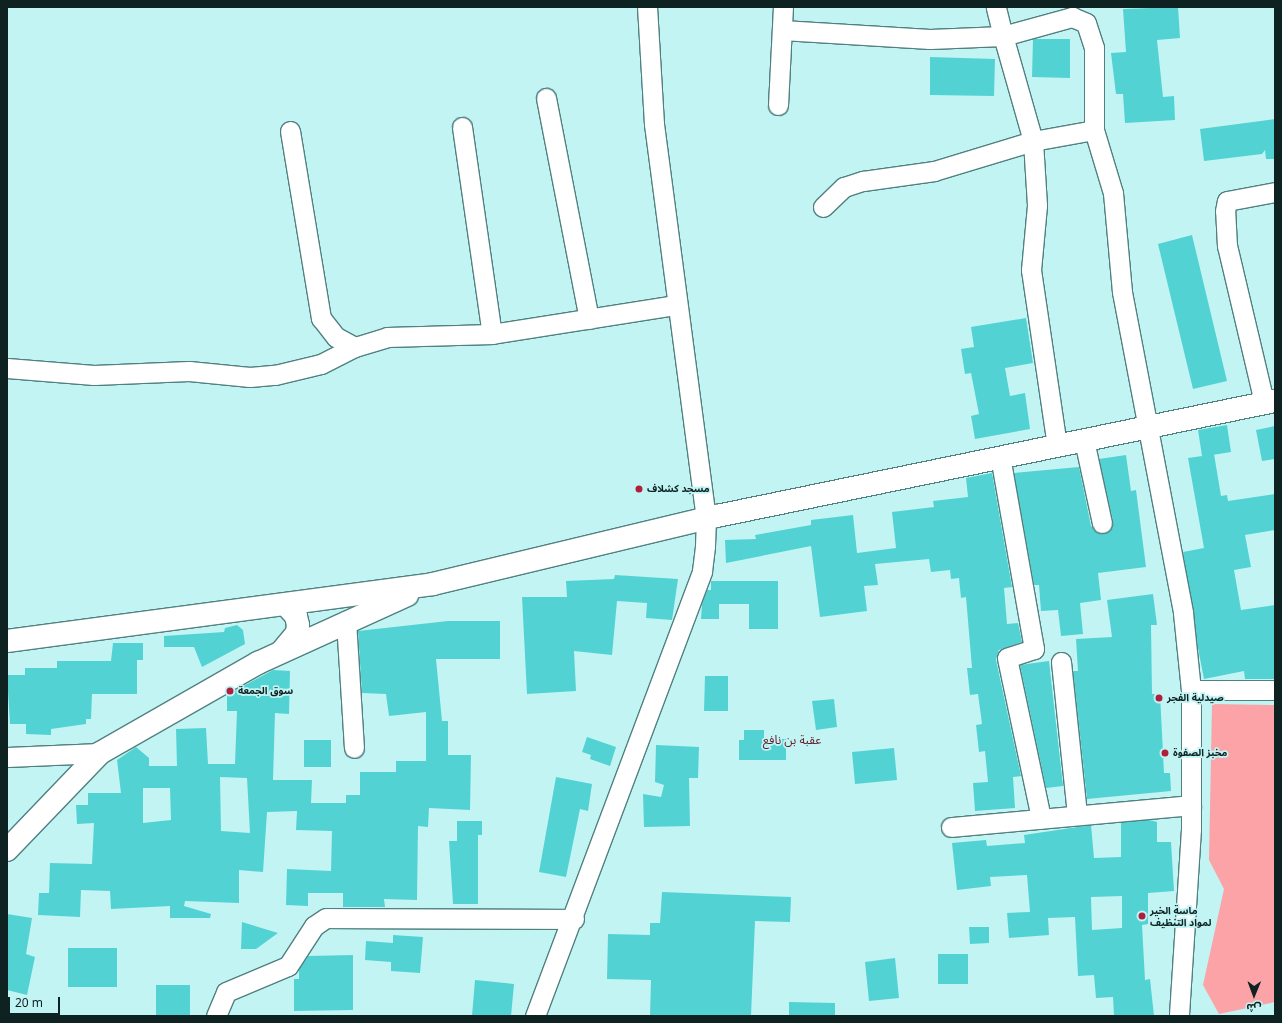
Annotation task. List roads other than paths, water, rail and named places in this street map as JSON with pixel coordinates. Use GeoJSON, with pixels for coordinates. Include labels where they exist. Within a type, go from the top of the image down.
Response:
{"type":"FeatureCollection","features":[{"type":"Feature","properties":{"kind":"main road"},"geometry":{"type":"LineString","coordinates":[[7,641],[286,605],[433,584],[706,518],[1000,456],[1058,446],[1269,402]]}},
{"type":"Feature","properties":{"kind":"main road"},"geometry":{"type":"LineString","coordinates":[[7,850],[100,753],[282,652],[346,621],[433,584]]}},
{"type":"Feature","properties":{"kind":"main road"},"geometry":{"type":"LineString","coordinates":[[282,652],[292,641],[298,625],[296,616],[286,605]]}},
{"type":"Feature","properties":{"kind":"street"},"geometry":{"type":"LineString","coordinates":[[535,1016],[574,919],[702,571],[706,518],[675,305],[654,124],[647,7]]}},
{"type":"Feature","properties":{"kind":"street"},"geometry":{"type":"LineString","coordinates":[[778,104],[783,7]]}},
{"type":"Feature","properties":{"kind":"street"},"geometry":{"type":"LineString","coordinates":[[996,7],[1033,141],[1037,205],[1031,270],[1058,446]]}},
{"type":"Feature","properties":{"kind":"street"},"geometry":{"type":"LineString","coordinates":[[782,30],[930,39],[1003,36],[1061,18],[1072,17],[1086,23],[1094,48],[1094,130],[1113,193],[1122,292],[1150,426],[1183,613],[1191,690],[1191,805],[1188,916],[1179,1016]]}},
{"type":"Feature","properties":{"kind":"street"},"geometry":{"type":"LineString","coordinates":[[546,98],[589,319]]}},
{"type":"Feature","properties":{"kind":"street"},"geometry":{"type":"LineString","coordinates":[[462,127],[492,334]]}},
{"type":"Feature","properties":{"kind":"street"},"geometry":{"type":"LineString","coordinates":[[824,208],[844,187],[934,171],[1033,141],[1094,130]]}},
{"type":"Feature","properties":{"kind":"street"},"geometry":{"type":"LineString","coordinates":[[290,131],[321,318],[336,337],[355,347]]}},
{"type":"Feature","properties":{"kind":"street"},"geometry":{"type":"LineString","coordinates":[[1269,402],[1227,246],[1225,211],[1227,201],[1275,192]]}},
{"type":"Feature","properties":{"kind":"street"},"geometry":{"type":"LineString","coordinates":[[7,368],[94,375],[189,371],[250,377],[321,364],[355,347],[387,337],[492,334],[675,305]]}},
{"type":"Feature","properties":{"kind":"street"},"geometry":{"type":"LineString","coordinates":[[1084,440],[1102,523]]}},
{"type":"Feature","properties":{"kind":"street"},"geometry":{"type":"LineString","coordinates":[[1000,456],[1034,649],[1007,658],[1041,818]]}},
{"type":"Feature","properties":{"kind":"street"},"geometry":{"type":"LineString","coordinates":[[346,621],[354,748]]}},
{"type":"Feature","properties":{"kind":"street"},"geometry":{"type":"LineString","coordinates":[[1061,662],[1077,814]]}},
{"type":"Feature","properties":{"kind":"street"},"geometry":{"type":"LineString","coordinates":[[1191,690],[1275,690]]}},
{"type":"Feature","properties":{"kind":"street"},"geometry":{"type":"LineString","coordinates":[[7,757],[100,753]]}},
{"type":"Feature","properties":{"kind":"street"},"geometry":{"type":"LineString","coordinates":[[951,827],[1077,814],[1191,805]]}},
{"type":"Feature","properties":{"kind":"street"},"geometry":{"type":"LineString","coordinates":[[216,1016],[226,992],[235,986],[276,974],[288,966],[314,926],[326,918],[574,919]]}},
{"type":"Feature","properties":{"kind":"place","name":"مسجد كشلاف"},"geometry":{"type":"Point","coordinates":[639,489]}},
{"type":"Feature","properties":{"kind":"place","name":"سوق الجمعة"},"geometry":{"type":"Point","coordinates":[230,691]}},
{"type":"Feature","properties":{"kind":"place","name":"صيدلية الفجر"},"geometry":{"type":"Point","coordinates":[1159,698]}},
{"type":"Feature","properties":{"kind":"place","name":"مخبز الصفوة"},"geometry":{"type":"Point","coordinates":[1165,753]}},
{"type":"Feature","properties":{"kind":"place","name":"ماسة الخير لمواد التنظيف"},"geometry":{"type":"Point","coordinates":[1142,916]}},
{"type":"Feature","properties":{"kind":"district","name":"عقبة بن نافع"},"geometry":{"type":"Point","coordinates":[792,741]}}]}
